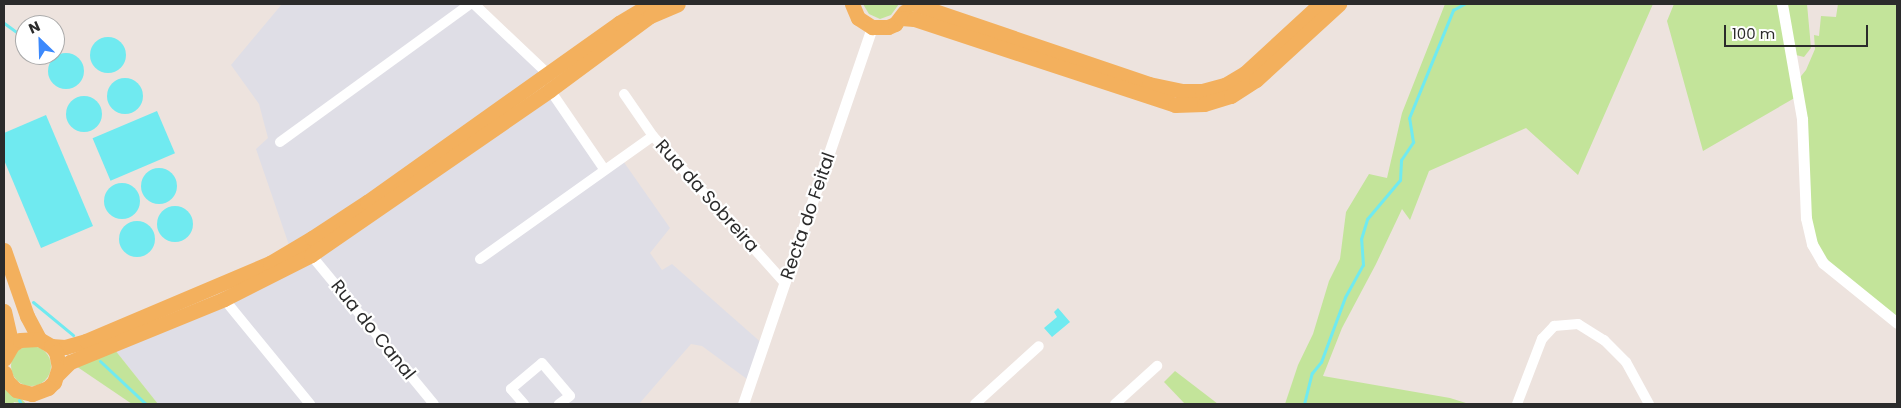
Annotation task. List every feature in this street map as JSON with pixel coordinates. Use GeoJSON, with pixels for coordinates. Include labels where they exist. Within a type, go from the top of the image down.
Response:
{"type":"FeatureCollection","features":[{"type":"Feature","properties":{"kind":"main road"},"geometry":{"type":"LineString","coordinates":[[4,359],[12,345],[30,338],[65,347],[86,341],[270,263],[367,202],[619,23],[651,4]]}},
{"type":"Feature","properties":{"kind":"main road"},"geometry":{"type":"LineString","coordinates":[[5,378],[16,390],[32,394],[48,388],[70,362],[224,299],[311,255],[550,90],[650,16],[678,4]]}},
{"type":"Feature","properties":{"kind":"main road"},"geometry":{"type":"LineString","coordinates":[[852,4],[858,18],[872,27],[888,27],[901,18],[907,4]]}},
{"type":"Feature","properties":{"kind":"main road"},"geometry":{"type":"LineString","coordinates":[[914,4],[1149,84],[1181,91],[1202,91],[1225,85],[1245,72],[1320,4]]}},
{"type":"Feature","properties":{"kind":"main road"},"geometry":{"type":"LineString","coordinates":[[901,18],[914,19],[1175,105],[1204,104],[1231,96],[1256,80],[1339,4]]}},
{"type":"Feature","properties":{"kind":"main road"},"geometry":{"type":"LineString","coordinates":[[4,250],[27,316],[58,359],[58,374]]}},
{"type":"Feature","properties":{"kind":"main road"},"geometry":{"type":"LineString","coordinates":[[4,311],[12,345]]}},
{"type":"Feature","properties":{"kind":"street"},"geometry":{"type":"LineString","coordinates":[[280,142],[470,4]]}},
{"type":"Feature","properties":{"kind":"street"},"geometry":{"type":"LineString","coordinates":[[474,4],[548,74]]}},
{"type":"Feature","properties":{"kind":"street"},"geometry":{"type":"LineString","coordinates":[[1782,4],[1802,119],[1806,218],[1812,244],[1823,263],[1897,323]]}},
{"type":"Feature","properties":{"kind":"street","name":"Recta do Feital"},"geometry":{"type":"LineString","coordinates":[[744,404],[872,27]]}},
{"type":"Feature","properties":{"kind":"street"},"geometry":{"type":"LineString","coordinates":[[550,90],[604,169]]}},
{"type":"Feature","properties":{"kind":"street"},"geometry":{"type":"LineString","coordinates":[[624,94],[652,136]]}},
{"type":"Feature","properties":{"kind":"street","name":"Rua da Sobreira"},"geometry":{"type":"LineString","coordinates":[[480,260],[652,136],[785,283]]}},
{"type":"Feature","properties":{"kind":"street","name":"Rua do Canal"},"geometry":{"type":"LineString","coordinates":[[311,255],[434,404]]}},
{"type":"Feature","properties":{"kind":"street"},"geometry":{"type":"LineString","coordinates":[[224,299],[310,404]]}},
{"type":"Feature","properties":{"kind":"street"},"geometry":{"type":"LineString","coordinates":[[1517,404],[1542,339],[1554,326],[1578,324],[1604,340],[1626,362],[1649,404]]}},
{"type":"Feature","properties":{"kind":"street"},"geometry":{"type":"LineString","coordinates":[[975,404],[1039,346]]}},
{"type":"Feature","properties":{"kind":"street"},"geometry":{"type":"LineString","coordinates":[[524,404],[511,388],[542,363],[570,396],[559,404]]}},
{"type":"Feature","properties":{"kind":"street"},"geometry":{"type":"LineString","coordinates":[[1115,404],[1157,366]]}},
{"type":"Feature","properties":{"kind":"shaded area"},"geometry":{"type":"Polygon","coordinates":[[[282,4],[474,4],[548,74],[291,251],[256,149],[268,138],[259,104],[231,65],[282,4]]]}},
{"type":"Feature","properties":{"kind":"shaded area"},"geometry":{"type":"Polygon","coordinates":[[[550,90],[604,169],[621,158],[670,228],[650,253],[662,270],[672,264],[764,345],[751,382],[702,346],[691,344],[639,404],[158,404],[111,345],[224,299],[550,90]]]}},
{"type":"Feature","properties":{"kind":"green space"},"geometry":{"type":"Polygon","coordinates":[[[863,4],[899,4],[891,15],[880,19],[869,14],[863,4]]]}},
{"type":"Feature","properties":{"kind":"green space"},"geometry":{"type":"Polygon","coordinates":[[[1445,4],[1653,4],[1578,175],[1526,128],[1429,171],[1410,220],[1402,209],[1376,264],[1342,328],[1323,376],[1450,398],[1469,404],[1285,404],[1298,365],[1313,334],[1329,281],[1340,259],[1346,212],[1369,174],[1387,178],[1402,113],[1445,4]]]}},
{"type":"Feature","properties":{"kind":"green space"},"geometry":{"type":"Polygon","coordinates":[[[1674,4],[1782,4],[1797,81],[1806,70],[1815,49],[1814,35],[1819,36],[1821,16],[1836,17],[1838,4],[1897,4],[1897,323],[1842,280],[1812,244],[1798,96],[1703,151],[1667,21],[1674,4]]]}},
{"type":"Feature","properties":{"kind":"green space"},"geometry":{"type":"Polygon","coordinates":[[[1787,4],[1807,4],[1811,48],[1804,57],[1796,55],[1787,4]]]}},
{"type":"Feature","properties":{"kind":"green space"},"geometry":{"type":"Polygon","coordinates":[[[111,345],[158,404],[132,404],[70,362],[111,345]]]}},
{"type":"Feature","properties":{"kind":"green space"},"geometry":{"type":"Polygon","coordinates":[[[35,346],[42,349],[48,355],[51,366],[50,374],[42,383],[35,386],[27,386],[20,383],[12,374],[11,362],[14,355],[23,347],[35,346]]]}},
{"type":"Feature","properties":{"kind":"green space"},"geometry":{"type":"Polygon","coordinates":[[[1175,371],[1218,404],[1185,404],[1164,382],[1175,371]]]}},
{"type":"Feature","properties":{"kind":"green space"},"geometry":{"type":"Polygon","coordinates":[[[4,380],[7,381],[26,404],[14,402],[13,404],[4,404],[4,380]]]}},
{"type":"Feature","properties":{"kind":"water"},"geometry":{"type":"Polygon","coordinates":[[[108,37],[115,38],[121,42],[125,48],[125,62],[121,68],[115,72],[108,73],[101,72],[95,68],[91,62],[90,55],[91,48],[95,42],[101,38],[108,37]]]}},
{"type":"Feature","properties":{"kind":"water"},"geometry":{"type":"Polygon","coordinates":[[[65,53],[73,54],[83,64],[83,78],[73,88],[59,88],[49,78],[49,65],[65,65],[65,53]]]}},
{"type":"Feature","properties":{"kind":"water"},"geometry":{"type":"Polygon","coordinates":[[[125,78],[132,79],[138,83],[142,89],[142,103],[138,109],[132,113],[125,114],[118,113],[112,109],[108,103],[107,96],[108,89],[112,83],[118,79],[125,78]]]}},
{"type":"Feature","properties":{"kind":"water"},"geometry":{"type":"Polygon","coordinates":[[[84,96],[91,97],[97,101],[101,107],[101,121],[97,127],[91,131],[84,132],[77,131],[71,127],[67,121],[66,114],[67,107],[71,101],[77,97],[84,96]]]}},
{"type":"Feature","properties":{"kind":"water"},"geometry":{"type":"Polygon","coordinates":[[[157,111],[175,153],[111,181],[93,138],[157,111]]]}},
{"type":"Feature","properties":{"kind":"water"},"geometry":{"type":"Polygon","coordinates":[[[46,115],[93,226],[41,248],[4,160],[4,133],[46,115]]]}},
{"type":"Feature","properties":{"kind":"water"},"geometry":{"type":"Polygon","coordinates":[[[159,168],[166,169],[172,173],[176,179],[176,193],[172,199],[166,203],[159,204],[152,203],[146,199],[142,193],[141,186],[142,179],[146,173],[152,169],[159,168]]]}},
{"type":"Feature","properties":{"kind":"water"},"geometry":{"type":"Polygon","coordinates":[[[122,183],[129,184],[135,188],[139,194],[139,208],[135,214],[129,218],[122,219],[115,218],[109,214],[105,208],[104,201],[105,194],[109,188],[115,184],[122,183]]]}},
{"type":"Feature","properties":{"kind":"water"},"geometry":{"type":"Polygon","coordinates":[[[175,206],[182,207],[188,211],[192,217],[192,231],[188,237],[182,241],[175,242],[168,241],[162,237],[158,231],[157,224],[158,217],[162,211],[168,207],[175,206]]]}},
{"type":"Feature","properties":{"kind":"water"},"geometry":{"type":"Polygon","coordinates":[[[137,221],[144,222],[150,226],[154,232],[154,246],[150,252],[144,256],[137,257],[130,256],[124,252],[120,246],[119,239],[120,232],[124,226],[130,222],[137,221]]]}},
{"type":"Feature","properties":{"kind":"water"},"geometry":{"type":"Polygon","coordinates":[[[1058,308],[1070,322],[1052,337],[1044,328],[1057,317],[1054,312],[1058,308]]]}},
{"type":"Feature","properties":{"kind":"waterway"},"geometry":{"type":"LineString","coordinates":[[1304,404],[1312,373],[1321,362],[1345,297],[1363,265],[1361,239],[1367,219],[1400,180],[1401,160],[1413,142],[1409,118],[1453,10],[1464,4]]}},
{"type":"Feature","properties":{"kind":"waterway"},"geometry":{"type":"LineString","coordinates":[[4,23],[15,31]]}},
{"type":"Feature","properties":{"kind":"waterway"},"geometry":{"type":"LineString","coordinates":[[33,302],[73,335]]}},
{"type":"Feature","properties":{"kind":"waterway"},"geometry":{"type":"LineString","coordinates":[[100,361],[146,404]]}},
{"type":"Feature","properties":{"kind":"waterway"},"geometry":{"type":"LineString","coordinates":[[19,400],[21,404]]}}]}
